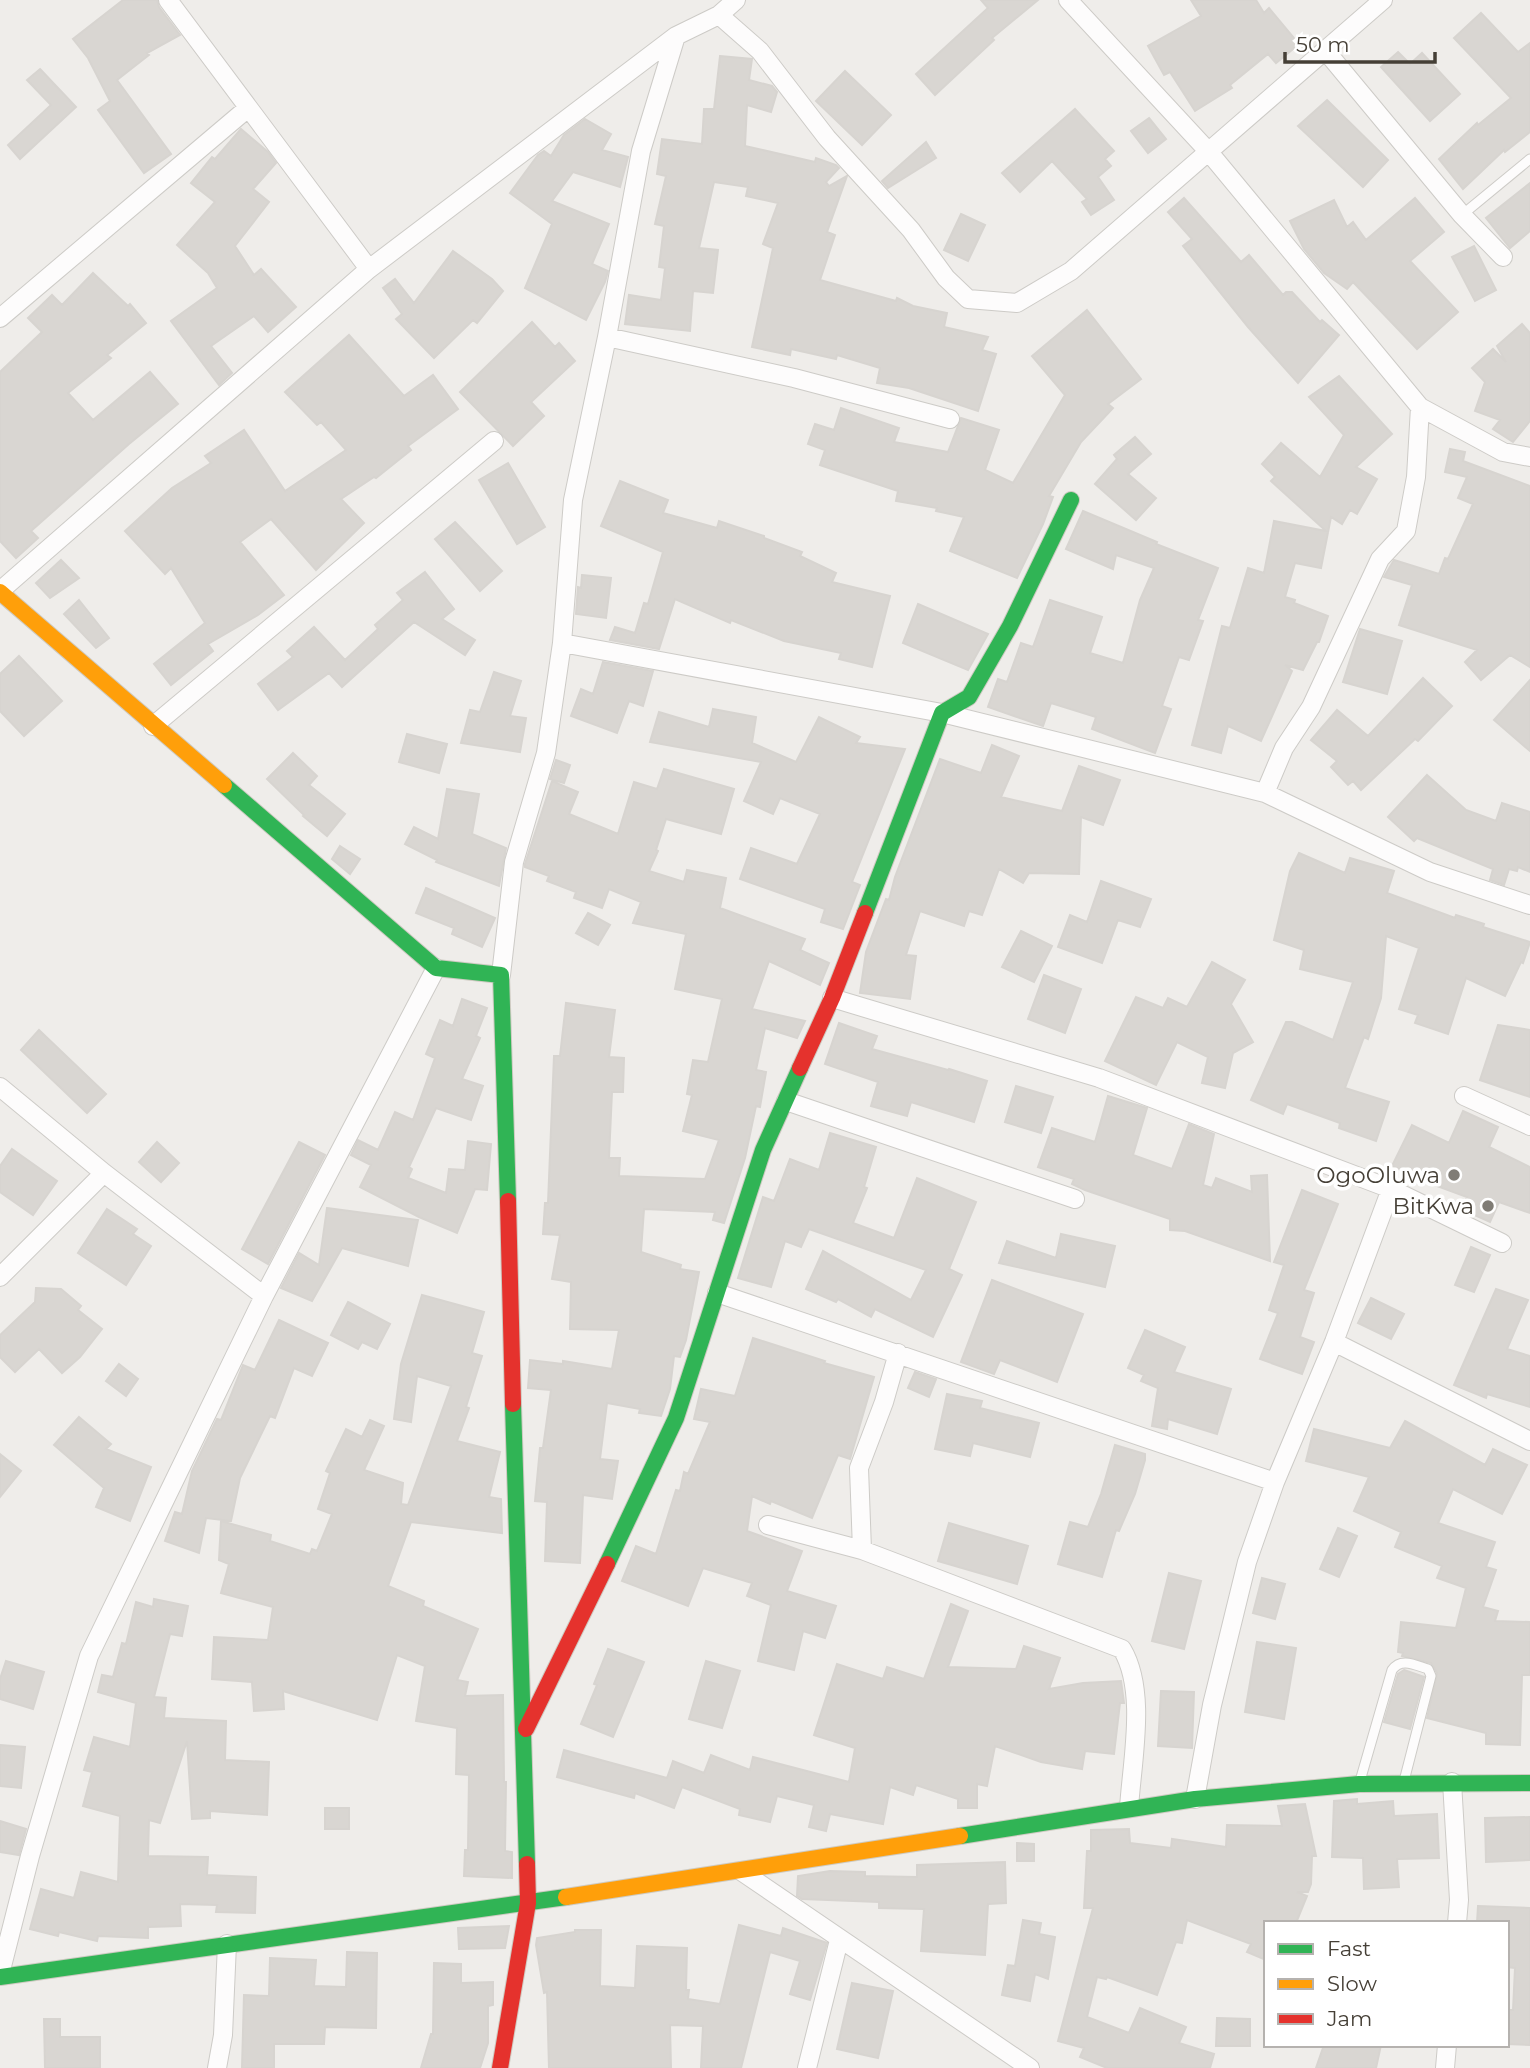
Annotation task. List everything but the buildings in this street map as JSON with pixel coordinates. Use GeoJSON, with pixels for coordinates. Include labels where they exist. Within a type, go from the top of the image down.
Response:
{"type":"FeatureCollection","features":[{"type":"Feature","properties":{"kind":"street"},"geometry":{"type":"LineString","coordinates":[[169,0],[369,269]]}},
{"type":"Feature","properties":{"kind":"street"},"geometry":{"type":"LineString","coordinates":[[500,975],[436,968],[0,592],[369,269],[676,36],[719,15],[736,0]]}},
{"type":"Feature","properties":{"kind":"street"},"geometry":{"type":"LineString","coordinates":[[1068,0],[1208,151],[1420,407],[1503,452],[1530,457]]}},
{"type":"Feature","properties":{"kind":"street"},"geometry":{"type":"LineString","coordinates":[[719,15],[760,51],[827,138],[911,230],[946,278],[968,299],[1017,303],[1071,271],[1383,0]]}},
{"type":"Feature","properties":{"kind":"street"},"geometry":{"type":"LineString","coordinates":[[500,2068],[528,1903],[500,975],[514,862],[546,752],[562,643],[573,500],[607,337],[641,151],[676,36]]}},
{"type":"Feature","properties":{"kind":"street"},"geometry":{"type":"LineString","coordinates":[[1325,50],[1462,215],[1503,257]]}},
{"type":"Feature","properties":{"kind":"street"},"geometry":{"type":"LineString","coordinates":[[0,318],[248,108]]}},
{"type":"Feature","properties":{"kind":"street"},"geometry":{"type":"LineString","coordinates":[[607,337],[794,378],[950,419]]}},
{"type":"Feature","properties":{"kind":"street"},"geometry":{"type":"LineString","coordinates":[[1265,793],[1284,748],[1311,707],[1380,559],[1406,531],[1416,477],[1420,407]]}},
{"type":"Feature","properties":{"kind":"street"},"geometry":{"type":"LineString","coordinates":[[153,726],[494,441]]}},
{"type":"Feature","properties":{"kind":"street"},"geometry":{"type":"LineString","coordinates":[[524,1732],[676,1418],[763,1150],[832,998],[942,713],[969,697],[1010,626],[1071,500]]}},
{"type":"Feature","properties":{"kind":"street"},"geometry":{"type":"LineString","coordinates":[[562,643],[942,713],[1265,793],[1430,872],[1530,905]]}},
{"type":"Feature","properties":{"kind":"street"},"geometry":{"type":"LineString","coordinates":[[436,968],[264,1296],[89,1656],[41,1815],[0,1975],[528,1903],[1195,1799],[1359,1784],[1530,1783]]}},
{"type":"Feature","properties":{"kind":"street"},"geometry":{"type":"LineString","coordinates":[[832,998],[1099,1078],[1391,1189],[1502,1243]]}},
{"type":"Feature","properties":{"kind":"street"},"geometry":{"type":"LineString","coordinates":[[0,1087],[104,1173],[264,1296]]}},
{"type":"Feature","properties":{"kind":"street"},"geometry":{"type":"LineString","coordinates":[[1464,1096],[1530,1126]]}},
{"type":"Feature","properties":{"kind":"street"},"geometry":{"type":"LineString","coordinates":[[786,1101],[1075,1199]]}},
{"type":"Feature","properties":{"kind":"street"},"geometry":{"type":"LineString","coordinates":[[0,1277],[104,1173]]}},
{"type":"Feature","properties":{"kind":"street"},"geometry":{"type":"LineString","coordinates":[[1195,1799],[1212,1705],[1244,1575],[1275,1482],[1334,1342],[1391,1189]]}},
{"type":"Feature","properties":{"kind":"street"},"geometry":{"type":"LineString","coordinates":[[717,1293],[1275,1482]]}},
{"type":"Feature","properties":{"kind":"street"},"geometry":{"type":"LineString","coordinates":[[1334,1342],[1530,1441]]}},
{"type":"Feature","properties":{"kind":"street"},"geometry":{"type":"LineString","coordinates":[[862,1550],[859,1468],[884,1402],[898,1353]]}},
{"type":"Feature","properties":{"kind":"street"},"geometry":{"type":"LineString","coordinates":[[768,1525],[862,1550],[1122,1649],[1130,1663],[1137,1700],[1129,1808]]}},
{"type":"Feature","properties":{"kind":"street"},"geometry":{"type":"LineString","coordinates":[[1452,1782],[1459,1900],[1457,1921]]}},
{"type":"Feature","properties":{"kind":"street"},"geometry":{"type":"LineString","coordinates":[[741,1871],[1030,2068]]}},
{"type":"Feature","properties":{"kind":"street"},"geometry":{"type":"LineString","coordinates":[[807,2068],[839,1940]]}},
{"type":"Feature","properties":{"kind":"street"},"geometry":{"type":"LineString","coordinates":[[217,2068],[223,2035],[227,1944]]}},
{"type":"Feature","properties":{"kind":"street"},"geometry":{"type":"LineString","coordinates":[[1444,2068],[1447,2047]]}},
{"type":"Feature","properties":{"kind":"lane"},"geometry":{"type":"LineString","coordinates":[[1462,215],[1530,159]]}},
{"type":"Feature","properties":{"kind":"lane"},"geometry":{"type":"LineString","coordinates":[[1359,1784],[1392,1670],[1399,1663],[1405,1662],[1428,1669],[1432,1676],[1403,1783]]}},
{"type":"Feature","properties":{"kind":"traffic: fast"},"geometry":{"type":"LineString","coordinates":[[865,913],[942,713],[969,697],[1010,626],[1071,500]]}},
{"type":"Feature","properties":{"kind":"traffic: fast"},"geometry":{"type":"LineString","coordinates":[[224,785],[436,968],[501,975],[508,1201]]}},
{"type":"Feature","properties":{"kind":"traffic: fast"},"geometry":{"type":"LineString","coordinates":[[607,1564],[676,1418],[763,1150],[800,1068]]}},
{"type":"Feature","properties":{"kind":"traffic: fast"},"geometry":{"type":"LineString","coordinates":[[513,1404],[527,1864]]}},
{"type":"Feature","properties":{"kind":"traffic: fast"},"geometry":{"type":"LineString","coordinates":[[960,1836],[1195,1799],[1359,1784],[1530,1783]]}},
{"type":"Feature","properties":{"kind":"traffic: fast"},"geometry":{"type":"LineString","coordinates":[[0,1977],[566,1897]]}},
{"type":"Feature","properties":{"kind":"traffic: slow"},"geometry":{"type":"LineString","coordinates":[[0,592],[224,785]]}},
{"type":"Feature","properties":{"kind":"traffic: slow"},"geometry":{"type":"LineString","coordinates":[[566,1897],[960,1836]]}},
{"type":"Feature","properties":{"kind":"traffic: jam"},"geometry":{"type":"LineString","coordinates":[[800,1068],[832,998],[865,913]]}},
{"type":"Feature","properties":{"kind":"traffic: jam"},"geometry":{"type":"LineString","coordinates":[[508,1201],[513,1404]]}},
{"type":"Feature","properties":{"kind":"traffic: jam"},"geometry":{"type":"LineString","coordinates":[[526,1729],[607,1564]]}},
{"type":"Feature","properties":{"kind":"traffic: jam"},"geometry":{"type":"LineString","coordinates":[[500,2068],[528,1903],[527,1864]]}},
{"type":"Feature","properties":{"kind":"place","name":"OgoOluwa"},"geometry":{"type":"Point","coordinates":[1454,1175]}},
{"type":"Feature","properties":{"kind":"place","name":"BitKwa"},"geometry":{"type":"Point","coordinates":[1488,1206]}}]}
